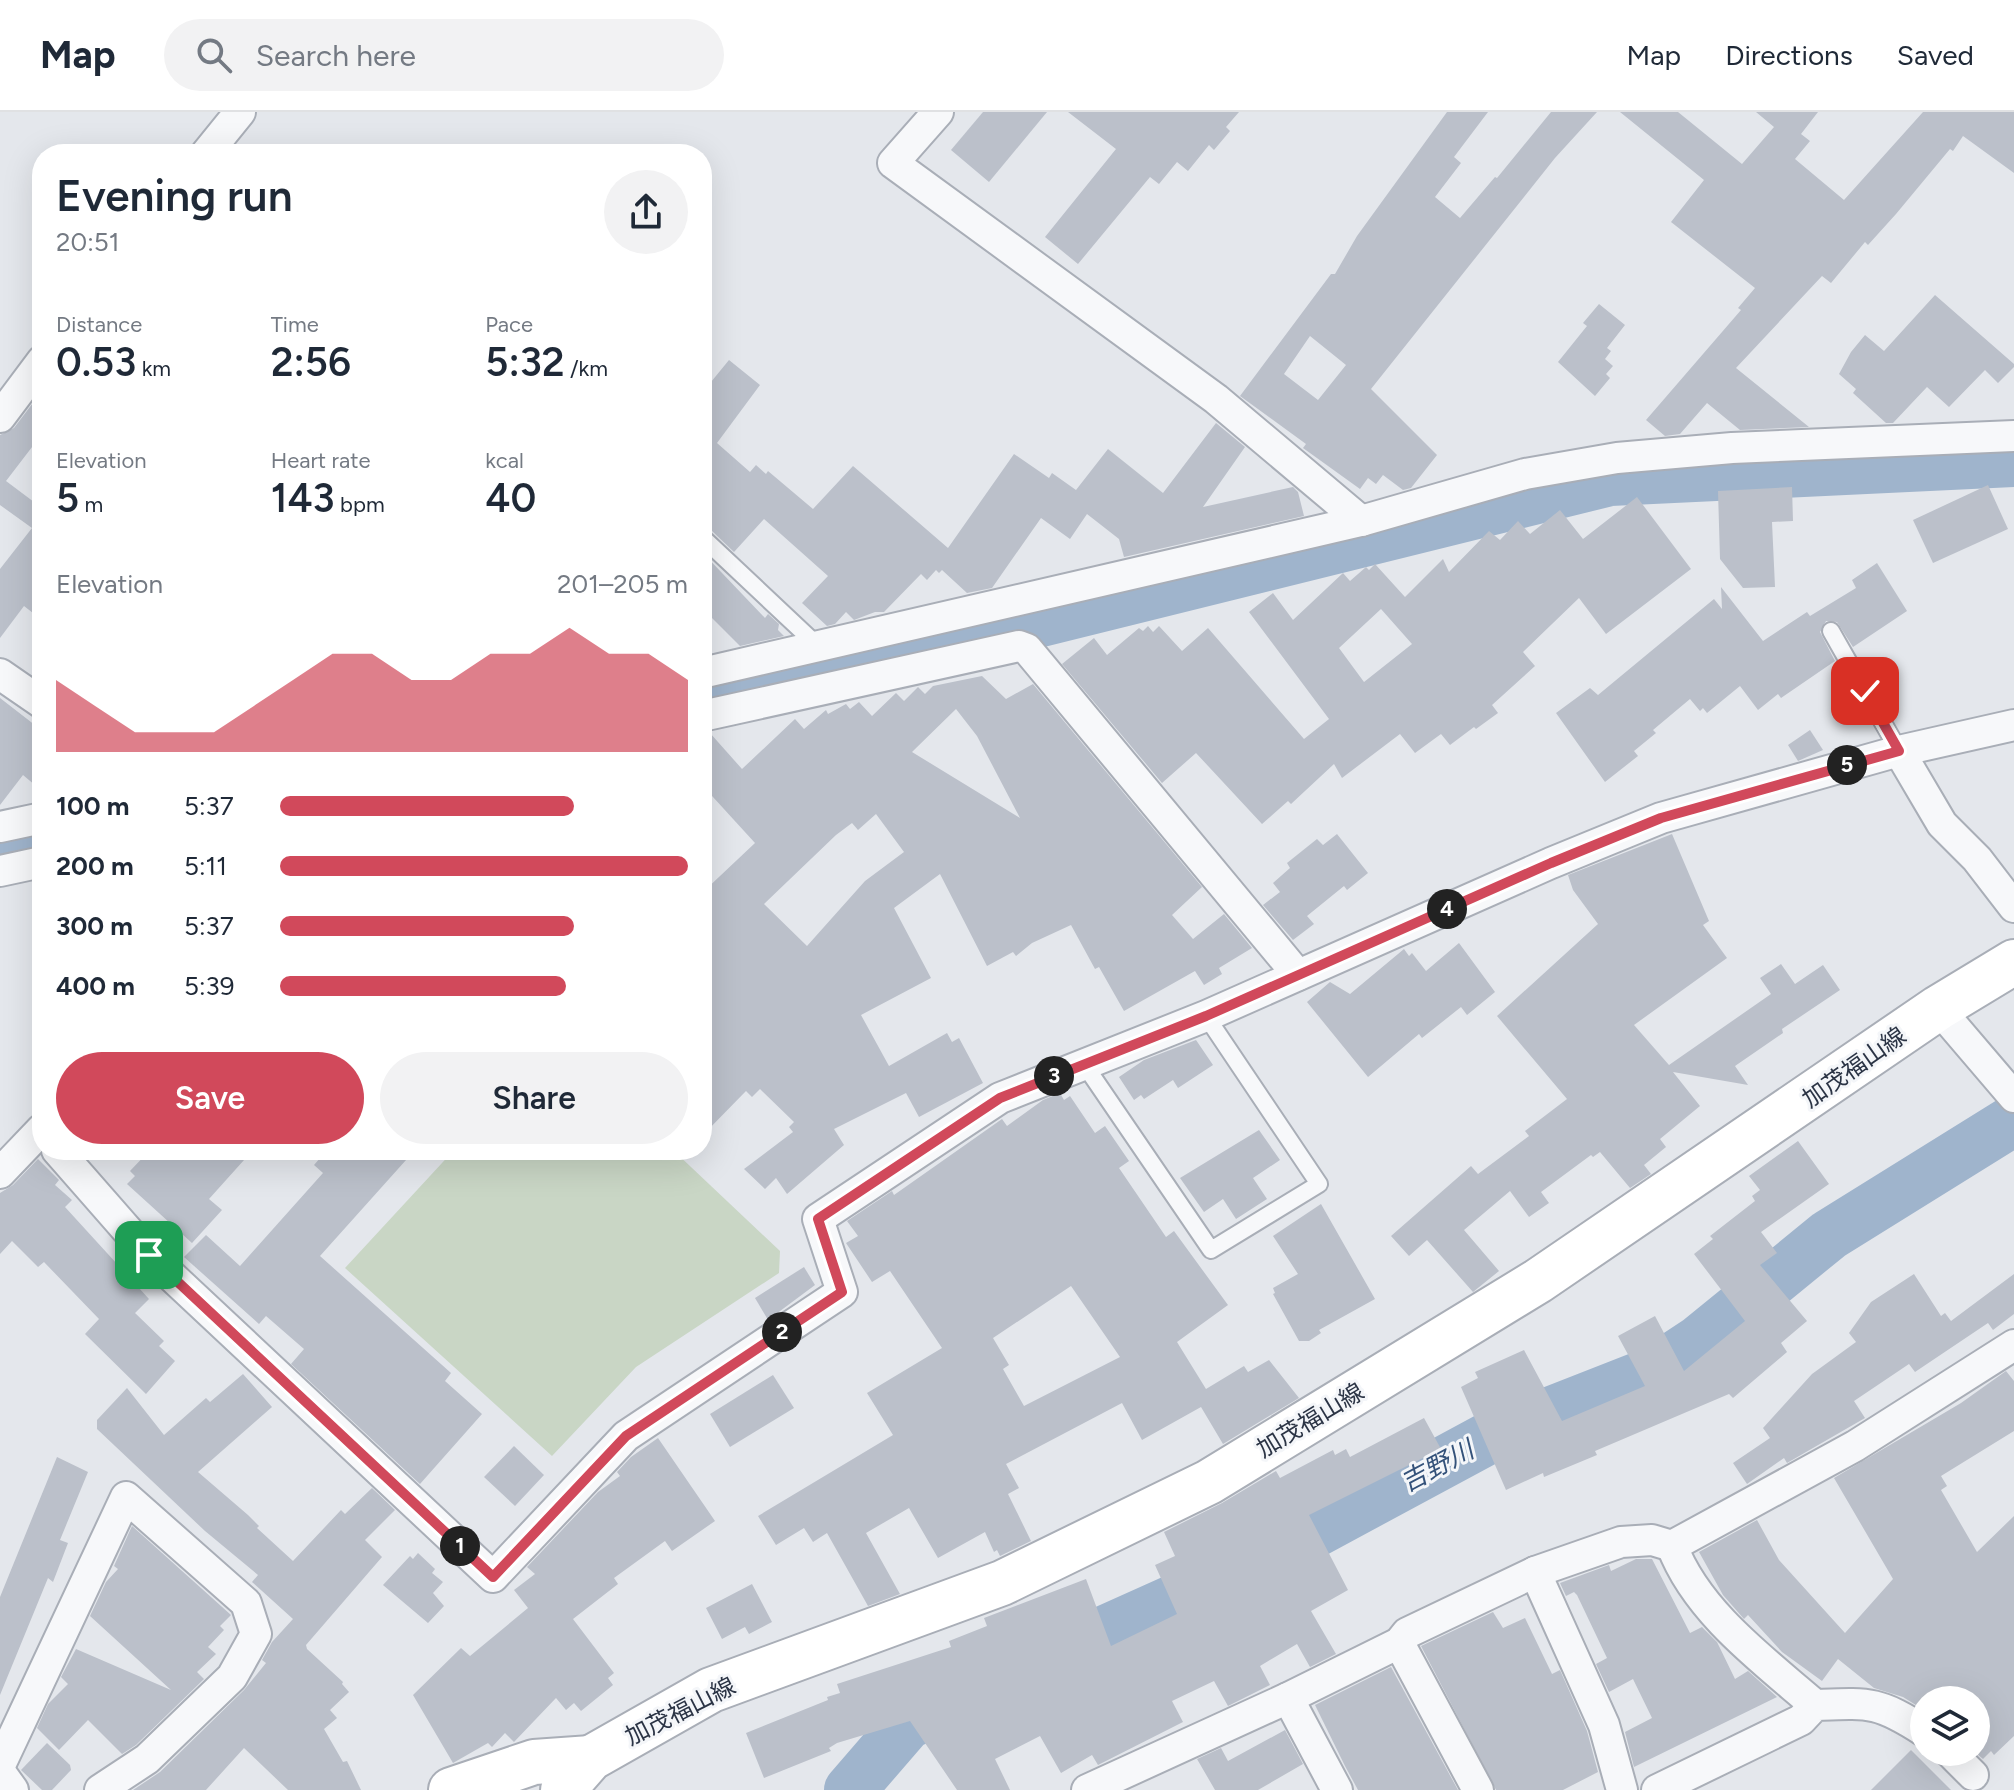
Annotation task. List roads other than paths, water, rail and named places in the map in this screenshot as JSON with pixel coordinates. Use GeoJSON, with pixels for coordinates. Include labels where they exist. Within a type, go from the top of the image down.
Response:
{"type":"FeatureCollection","features":[{"type":"Feature","properties":{"kind":"main road","name":"加茂福山線"},"geometry":{"type":"LineString","coordinates":[[577,1774],[711,1690],[1002,1583],[1209,1482],[1538,1281],[1938,1008],[2014,962]]}},
{"type":"Feature","properties":{"kind":"main road"},"geometry":{"type":"LineString","coordinates":[[451,1790],[534,1762],[577,1774]]}},
{"type":"Feature","properties":{"kind":"street"},"geometry":{"type":"LineString","coordinates":[[214,144],[240,112]]}},
{"type":"Feature","properties":{"kind":"street"},"geometry":{"type":"LineString","coordinates":[[938,112],[893,163],[1216,399],[1361,521]]}},
{"type":"Feature","properties":{"kind":"street"},"geometry":{"type":"LineString","coordinates":[[0,417],[32,374]]}},
{"type":"Feature","properties":{"kind":"street"},"geometry":{"type":"LineString","coordinates":[[712,671],[1361,521],[1525,474],[1617,458],[1732,448],[2014,436]]}},
{"type":"Feature","properties":{"kind":"street"},"geometry":{"type":"LineString","coordinates":[[712,714],[1019,646],[1027,649],[1298,975]]}},
{"type":"Feature","properties":{"kind":"street"},"geometry":{"type":"LineString","coordinates":[[0,674],[32,696]]}},
{"type":"Feature","properties":{"kind":"street"},"geometry":{"type":"LineString","coordinates":[[66,1160],[149,1255],[493,1577],[626,1436],[842,1292],[818,1219],[1000,1098],[1206,1016],[1661,818],[1899,751],[2014,725]]}},
{"type":"Feature","properties":{"kind":"street"},"geometry":{"type":"LineString","coordinates":[[1899,751],[1942,824],[1977,859],[2014,907]]}},
{"type":"Feature","properties":{"kind":"street"},"geometry":{"type":"LineString","coordinates":[[0,827],[32,820]]}},
{"type":"Feature","properties":{"kind":"street"},"geometry":{"type":"LineString","coordinates":[[0,871],[32,864]]}},
{"type":"Feature","properties":{"kind":"street"},"geometry":{"type":"LineString","coordinates":[[1938,1008],[2014,1097]]}},
{"type":"Feature","properties":{"kind":"street"},"geometry":{"type":"LineString","coordinates":[[0,1173],[32,1147]]}},
{"type":"Feature","properties":{"kind":"street"},"geometry":{"type":"LineString","coordinates":[[1087,1790],[1288,1698],[1399,1643],[1407,1633],[1535,1572],[1621,1542],[1652,1540],[1672,1546],[1855,1446],[2014,1345]]}},
{"type":"Feature","properties":{"kind":"street"},"geometry":{"type":"LineString","coordinates":[[0,1765],[126,1497],[246,1603],[256,1634],[232,1677],[147,1759],[100,1790]]}},
{"type":"Feature","properties":{"kind":"street"},"geometry":{"type":"LineString","coordinates":[[1672,1546],[1681,1570],[1734,1634],[1815,1705],[1869,1703],[1910,1722]]}},
{"type":"Feature","properties":{"kind":"street"},"geometry":{"type":"LineString","coordinates":[[1535,1572],[1604,1725],[1622,1790]]}},
{"type":"Feature","properties":{"kind":"street"},"geometry":{"type":"LineString","coordinates":[[1399,1643],[1478,1790]]}},
{"type":"Feature","properties":{"kind":"street"},"geometry":{"type":"LineString","coordinates":[[1288,1698],[1337,1790]]}},
{"type":"Feature","properties":{"kind":"street"},"geometry":{"type":"LineString","coordinates":[[1657,1790],[1801,1720],[1815,1705]]}},
{"type":"Feature","properties":{"kind":"street"},"geometry":{"type":"LineString","coordinates":[[1964,1766],[1973,1775]]}},
{"type":"Feature","properties":{"kind":"street"},"geometry":{"type":"LineString","coordinates":[[0,1772],[13,1790]]}},
{"type":"Feature","properties":{"kind":"lane"},"geometry":{"type":"LineString","coordinates":[[712,546],[819,647]]}},
{"type":"Feature","properties":{"kind":"lane"},"geometry":{"type":"LineString","coordinates":[[1831,631],[1899,751]]}},
{"type":"Feature","properties":{"kind":"lane"},"geometry":{"type":"LineString","coordinates":[[1084,1064],[1211,1250],[1319,1184],[1206,1016]]}},
{"type":"Feature","properties":{"kind":"waterway"},"geometry":{"type":"LineString","coordinates":[[712,696],[916,652],[1610,480],[2014,461]]}},
{"type":"Feature","properties":{"kind":"waterway"},"geometry":{"type":"LineString","coordinates":[[0,851],[32,844]]}},
{"type":"Feature","properties":{"kind":"waterway","name":"吉野川"},"geometry":{"type":"LineString","coordinates":[[1041,1660],[1255,1564],[1496,1434],[1649,1374],[1699,1341],[1829,1235],[2014,1120]]}},
{"type":"Feature","properties":{"kind":"waterway","name":"吉野川"},"geometry":{"type":"LineString","coordinates":[[850,1790],[907,1724],[973,1691]]}}]}
